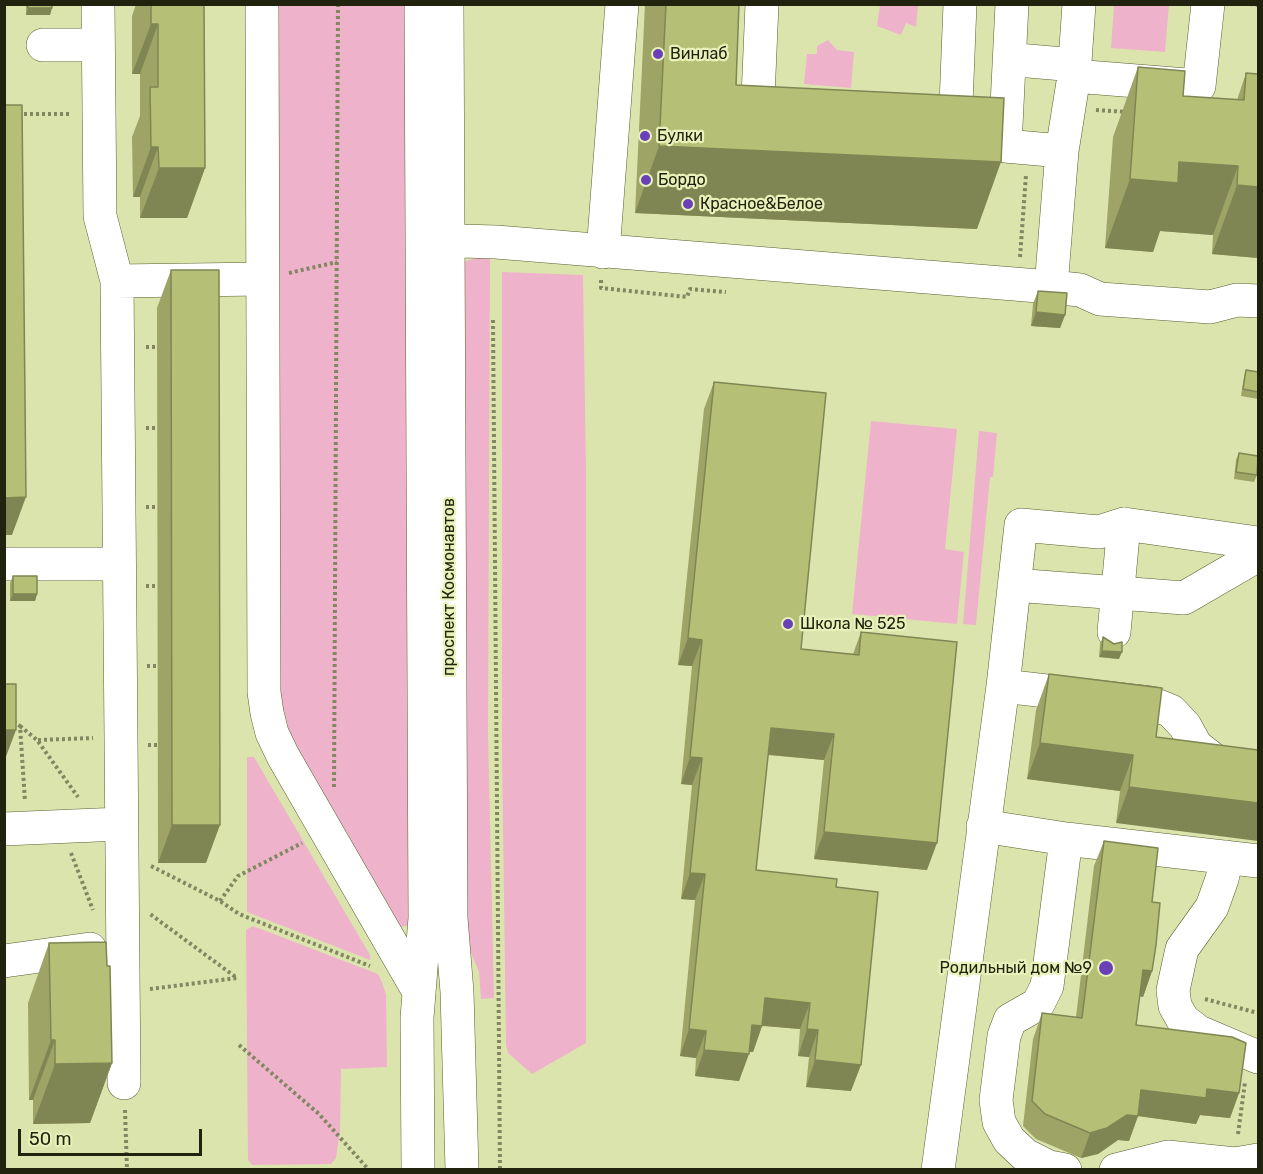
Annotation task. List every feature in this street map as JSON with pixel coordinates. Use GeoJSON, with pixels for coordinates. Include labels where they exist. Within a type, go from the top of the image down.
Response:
{"type":"FeatureCollection","features":[{"type":"Feature","properties":{"kind":"street"},"geometry":{"type":"LineString","coordinates":[[98,4],[100,216],[117,281],[119,745],[113,833],[121,893],[115,947],[122,993],[124,1083]]}},
{"type":"Feature","properties":{"kind":"street"},"geometry":{"type":"LineString","coordinates":[[262,4],[264,680],[267,713],[272,733],[283,756],[418,990]]}},
{"type":"Feature","properties":{"kind":"street","name":"проспект Космонавтов"},"geometry":{"type":"LineString","coordinates":[[421,4],[435,240],[451,918],[457,992],[462,1170]]}},
{"type":"Feature","properties":{"kind":"street","name":"проспект Космонавтов"},"geometry":{"type":"LineString","coordinates":[[418,1170],[418,990],[425,918],[435,240],[447,4]]}},
{"type":"Feature","properties":{"kind":"street"},"geometry":{"type":"LineString","coordinates":[[603,252],[622,4]]}},
{"type":"Feature","properties":{"kind":"street"},"geometry":{"type":"LineString","coordinates":[[762,4],[757,121],[803,123]]}},
{"type":"Feature","properties":{"kind":"street"},"geometry":{"type":"LineString","coordinates":[[1051,287],[1062,151],[1075,71],[1079,4]]}},
{"type":"Feature","properties":{"kind":"street"},"geometry":{"type":"LineString","coordinates":[[1017,60],[1075,71],[1199,86],[1208,4]]}},
{"type":"Feature","properties":{"kind":"street"},"geometry":{"type":"LineString","coordinates":[[920,128],[955,130],[960,11],[1011,12],[1005,146],[1062,151]]}},
{"type":"Feature","properties":{"kind":"street"},"geometry":{"type":"LineString","coordinates":[[43,45],[98,45]]}},
{"type":"Feature","properties":{"kind":"street"},"geometry":{"type":"LineString","coordinates":[[435,240],[1051,287],[1080,290],[1100,299],[1210,307],[1237,300],[1258,301]]}},
{"type":"Feature","properties":{"kind":"street"},"geometry":{"type":"LineString","coordinates":[[117,281],[262,279]]}},
{"type":"Feature","properties":{"kind":"street"},"geometry":{"type":"LineString","coordinates":[[938,1170],[1003,686],[1021,525],[1100,532],[1124,524],[1258,543]]}},
{"type":"Feature","properties":{"kind":"street"},"geometry":{"type":"LineString","coordinates":[[1114,632],[1124,524]]}},
{"type":"Feature","properties":{"kind":"street"},"geometry":{"type":"LineString","coordinates":[[1014,585],[1184,598],[1258,555]]}},
{"type":"Feature","properties":{"kind":"street"},"geometry":{"type":"LineString","coordinates":[[4,564],[117,564]]}},
{"type":"Feature","properties":{"kind":"street"},"geometry":{"type":"LineString","coordinates":[[1003,686],[1151,703],[1171,711],[1185,726],[1196,746],[1214,760],[1236,767],[1258,770]]}},
{"type":"Feature","properties":{"kind":"street"},"geometry":{"type":"LineString","coordinates":[[983,826],[1066,839],[1258,861]]}},
{"type":"Feature","properties":{"kind":"street"},"geometry":{"type":"LineString","coordinates":[[16,829],[61,827],[113,833]]}},
{"type":"Feature","properties":{"kind":"street"},"geometry":{"type":"LineString","coordinates":[[1065,1170],[1049,1167],[1025,1155],[1009,1140],[999,1122],[996,1101],[1004,1036],[1010,1020],[1038,1004],[1047,986],[1066,839]]}},
{"type":"Feature","properties":{"kind":"street"},"geometry":{"type":"LineString","coordinates":[[1227,857],[1212,907],[1182,949],[1173,990],[1175,1006],[1183,1020],[1199,1032],[1253,1054]]}},
{"type":"Feature","properties":{"kind":"street"},"geometry":{"type":"LineString","coordinates":[[4,961],[9,958],[115,947]]}},
{"type":"Feature","properties":{"kind":"street"},"geometry":{"type":"LineString","coordinates":[[1116,1170],[1168,1156],[1247,1162]]}},
{"type":"Feature","properties":{"kind":"path"},"geometry":{"type":"LineString","coordinates":[[334,788],[338,4]]}},
{"type":"Feature","properties":{"kind":"path"},"geometry":{"type":"LineString","coordinates":[[1250,4],[1258,5]]}},
{"type":"Feature","properties":{"kind":"path"},"geometry":{"type":"LineString","coordinates":[[1091,110],[1136,113]]}},
{"type":"Feature","properties":{"kind":"path"},"geometry":{"type":"LineString","coordinates":[[16,114],[99,114]]}},
{"type":"Feature","properties":{"kind":"path"},"geometry":{"type":"LineString","coordinates":[[1020,261],[1027,165]]}},
{"type":"Feature","properties":{"kind":"path"},"geometry":{"type":"LineString","coordinates":[[262,279],[337,262]]}},
{"type":"Feature","properties":{"kind":"path"},"geometry":{"type":"LineString","coordinates":[[493,320],[500,1170]]}},
{"type":"Feature","properties":{"kind":"path"},"geometry":{"type":"LineString","coordinates":[[4,714],[37,740],[113,833],[239,914],[374,968]]}},
{"type":"Feature","properties":{"kind":"path"},"geometry":{"type":"LineString","coordinates":[[16,829],[20,726]]}},
{"type":"Feature","properties":{"kind":"path"},"geometry":{"type":"LineString","coordinates":[[37,740],[86,736],[119,745]]}},
{"type":"Feature","properties":{"kind":"path"},"geometry":{"type":"LineString","coordinates":[[61,827],[115,947]]}},
{"type":"Feature","properties":{"kind":"path"},"geometry":{"type":"LineString","coordinates":[[220,901],[238,876],[312,838]]}},
{"type":"Feature","properties":{"kind":"path"},"geometry":{"type":"LineString","coordinates":[[121,893],[237,978],[122,993]]}},
{"type":"Feature","properties":{"kind":"path"},"geometry":{"type":"LineString","coordinates":[[1173,990],[1258,1013]]}},
{"type":"Feature","properties":{"kind":"path"},"geometry":{"type":"LineString","coordinates":[[239,1045],[319,1114],[369,1170]]}},
{"type":"Feature","properties":{"kind":"path"},"geometry":{"type":"LineString","coordinates":[[1247,1162],[1253,1054]]}},
{"type":"Feature","properties":{"kind":"path"},"geometry":{"type":"LineString","coordinates":[[124,1083],[127,1170]]}},
{"type":"Feature","properties":{"kind":"shaded area"},"geometry":{"type":"Polygon","coordinates":[[[277,5],[407,5],[409,925],[401,927],[280,724],[277,5]]]}},
{"type":"Feature","properties":{"kind":"shaded area"},"geometry":{"type":"Polygon","coordinates":[[[880,5],[918,5],[916,27],[906,23],[901,35],[877,26],[880,5]]]}},
{"type":"Feature","properties":{"kind":"shaded area"},"geometry":{"type":"Polygon","coordinates":[[[1114,5],[1169,5],[1165,52],[1111,48],[1114,5]]]}},
{"type":"Feature","properties":{"kind":"shaded area"},"geometry":{"type":"Polygon","coordinates":[[[828,40],[837,50],[854,52],[851,88],[804,84],[807,54],[817,54],[817,46],[828,40]]]}},
{"type":"Feature","properties":{"kind":"shaded area"},"geometry":{"type":"Polygon","coordinates":[[[479,257],[490,259],[488,732],[494,998],[481,999],[479,972],[467,943],[463,262],[479,257]]]}},
{"type":"Feature","properties":{"kind":"shaded area"},"geometry":{"type":"Polygon","coordinates":[[[502,272],[583,275],[586,473],[586,1043],[532,1074],[508,1053],[506,1045],[502,753],[502,272]]]}},
{"type":"Feature","properties":{"kind":"shaded area"},"geometry":{"type":"Polygon","coordinates":[[[871,421],[957,429],[945,549],[964,552],[957,624],[852,614],[871,421]]]}},
{"type":"Feature","properties":{"kind":"shaded area"},"geometry":{"type":"Polygon","coordinates":[[[979,431],[997,433],[993,477],[990,477],[976,625],[963,624],[979,431]]]}},
{"type":"Feature","properties":{"kind":"shaded area"},"geometry":{"type":"Polygon","coordinates":[[[247,757],[254,757],[370,955],[370,960],[247,912],[247,757]]]}},
{"type":"Feature","properties":{"kind":"shaded area"},"geometry":{"type":"Polygon","coordinates":[[[253,926],[378,974],[382,982],[386,995],[387,1067],[341,1069],[340,1131],[336,1158],[331,1164],[252,1165],[248,1160],[246,930],[253,926]]]}},
{"type":"Feature","properties":{"kind":"building"},"geometry":{"type":"Polygon","coordinates":[[[28,4],[52,4],[52,8],[28,8],[28,4]]]}},
{"type":"Feature","properties":{"kind":"building"},"geometry":{"type":"Polygon","coordinates":[[[151,4],[204,4],[205,168],[159,168],[158,147],[151,147],[150,87],[158,87],[158,24],[151,24],[151,4]]]}},
{"type":"Feature","properties":{"kind":"building"},"geometry":{"type":"Polygon","coordinates":[[[666,4],[739,4],[736,85],[1004,98],[1001,162],[659,146],[666,4]]]}},
{"type":"Feature","properties":{"kind":"building"},"geometry":{"type":"Polygon","coordinates":[[[1138,67],[1185,71],[1183,96],[1244,100],[1246,73],[1258,74],[1258,187],[1237,185],[1238,166],[1179,162],[1178,183],[1130,179],[1138,67]]]}},
{"type":"Feature","properties":{"kind":"building"},"geometry":{"type":"Polygon","coordinates":[[[4,105],[22,105],[26,497],[4,498],[4,105]]]}},
{"type":"Feature","properties":{"kind":"building"},"geometry":{"type":"Polygon","coordinates":[[[171,270],[219,270],[220,825],[172,825],[171,270]]]}},
{"type":"Feature","properties":{"kind":"building"},"geometry":{"type":"Polygon","coordinates":[[[1038,291],[1067,293],[1065,315],[1036,312],[1038,291]]]}},
{"type":"Feature","properties":{"kind":"building"},"geometry":{"type":"Polygon","coordinates":[[[1246,370],[1258,372],[1258,392],[1243,389],[1246,370]]]}},
{"type":"Feature","properties":{"kind":"building"},"geometry":{"type":"Polygon","coordinates":[[[714,382],[826,393],[801,649],[859,655],[861,632],[957,642],[937,843],[824,832],[834,734],[771,728],[756,870],[837,879],[836,887],[878,892],[861,1065],[815,1060],[818,1030],[807,1029],[810,1003],[765,998],[762,1026],[752,1025],[749,1054],[704,1050],[706,1031],[689,1029],[705,874],[690,873],[702,758],[690,757],[702,640],[688,638],[714,382]]]}},
{"type":"Feature","properties":{"kind":"building"},"geometry":{"type":"Polygon","coordinates":[[[1239,453],[1258,456],[1257,475],[1236,472],[1239,453]]]}},
{"type":"Feature","properties":{"kind":"building"},"geometry":{"type":"Polygon","coordinates":[[[13,576],[37,576],[37,594],[13,594],[13,576]]]}},
{"type":"Feature","properties":{"kind":"building"},"geometry":{"type":"Polygon","coordinates":[[[1103,637],[1114,644],[1122,642],[1122,652],[1102,651],[1103,637]]]}},
{"type":"Feature","properties":{"kind":"building"},"geometry":{"type":"Polygon","coordinates":[[[1049,674],[1162,688],[1156,737],[1258,750],[1258,803],[1129,787],[1133,755],[1040,743],[1049,674]]]}},
{"type":"Feature","properties":{"kind":"building"},"geometry":{"type":"Polygon","coordinates":[[[4,684],[16,684],[16,730],[4,730],[4,684]]]}},
{"type":"Feature","properties":{"kind":"building"},"geometry":{"type":"Polygon","coordinates":[[[1104,841],[1158,848],[1152,902],[1160,903],[1156,945],[1152,971],[1143,970],[1136,1025],[1232,1037],[1246,1043],[1239,1093],[1207,1089],[1206,1098],[1141,1090],[1138,1116],[1127,1115],[1107,1128],[1090,1133],[1045,1114],[1032,1101],[1042,1013],[1082,1018],[1104,841]]]}},
{"type":"Feature","properties":{"kind":"building"},"geometry":{"type":"Polygon","coordinates":[[[106,942],[107,966],[110,966],[112,1063],[55,1064],[55,1040],[51,1040],[49,943],[106,942]]]}},
{"type":"Feature","properties":{"kind":"place","name":"Винлаб"},"geometry":{"type":"Point","coordinates":[658,54]}},
{"type":"Feature","properties":{"kind":"place","name":"Булки"},"geometry":{"type":"Point","coordinates":[645,136]}},
{"type":"Feature","properties":{"kind":"place","name":"Бордо"},"geometry":{"type":"Point","coordinates":[646,180]}},
{"type":"Feature","properties":{"kind":"place","name":"Красное&Белое"},"geometry":{"type":"Point","coordinates":[688,204]}},
{"type":"Feature","properties":{"kind":"place","name":"Школа № 525"},"geometry":{"type":"Point","coordinates":[788,624]}},
{"type":"Feature","properties":{"kind":"place","name":"Родильный дом №9"},"geometry":{"type":"Point","coordinates":[1106,968]}}]}
